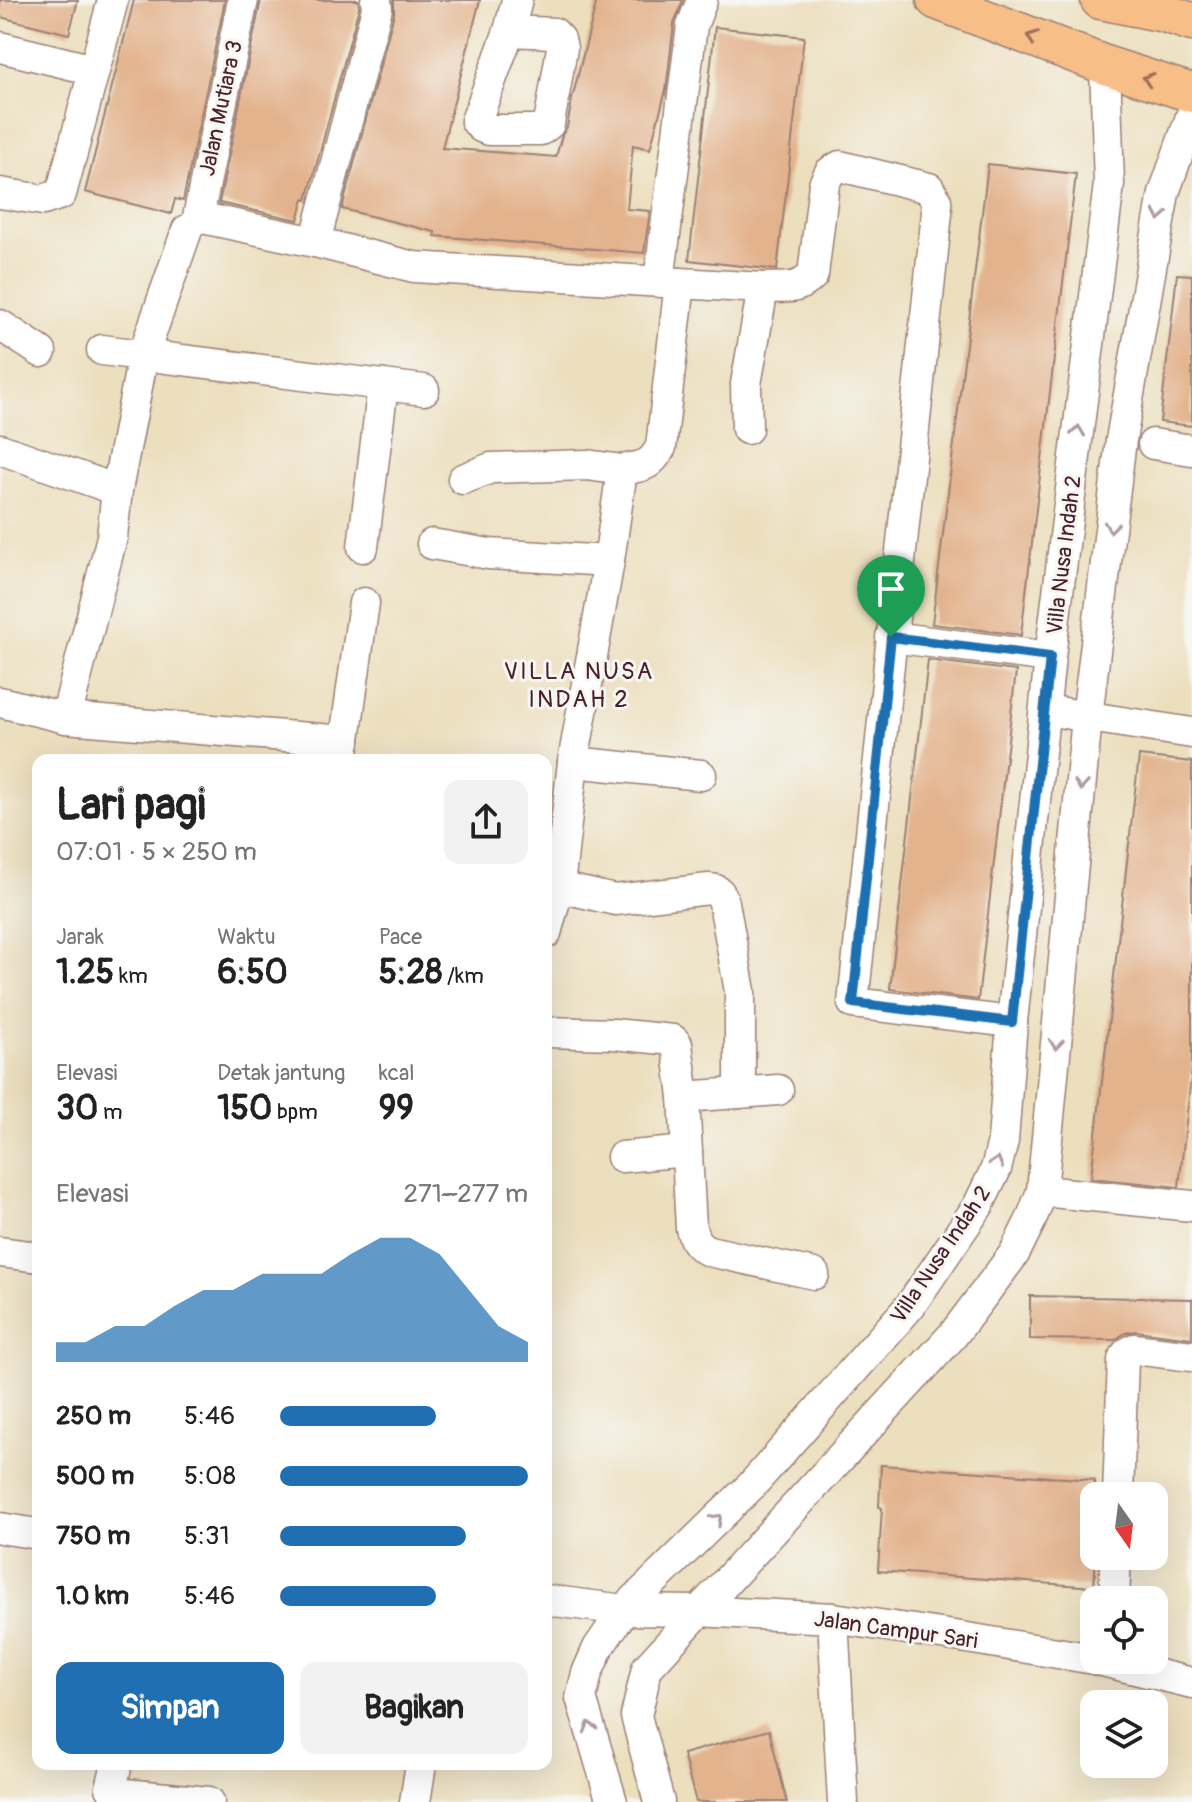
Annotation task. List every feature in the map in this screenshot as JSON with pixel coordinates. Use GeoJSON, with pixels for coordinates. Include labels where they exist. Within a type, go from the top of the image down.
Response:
{"type":"FeatureCollection","features":[{"type":"Feature","properties":{"kind":"main road"},"geometry":{"type":"LineString","coordinates":[[936,0],[1105,65],[1192,93]]}},
{"type":"Feature","properties":{"kind":"main road","name":"Villa Nusa Indah 2"},"geometry":{"type":"LineString","coordinates":[[1105,65],[1102,50],[1110,2],[1192,22]]}},
{"type":"Feature","properties":{"kind":"street"},"geometry":{"type":"LineString","coordinates":[[0,193],[43,200],[61,194],[113,0]]}},
{"type":"Feature","properties":{"kind":"street","name":"Jalan Mutiara 3"},"geometry":{"type":"LineString","coordinates":[[66,718],[112,537],[117,490],[143,356],[192,224],[243,0]]}},
{"type":"Feature","properties":{"kind":"street"},"geometry":{"type":"LineString","coordinates":[[315,242],[377,8],[376,0]]}},
{"type":"Feature","properties":{"kind":"street"},"geometry":{"type":"LineString","coordinates":[[509,31],[517,0]]}},
{"type":"Feature","properties":{"kind":"street"},"geometry":{"type":"LineString","coordinates":[[463,479],[491,468],[587,465],[622,470],[653,461],[661,447],[670,282],[692,26],[702,0]]}},
{"type":"Feature","properties":{"kind":"street"},"geometry":{"type":"LineString","coordinates":[[0,47],[94,70]]}},
{"type":"Feature","properties":{"kind":"street","name":"Villa Nusa Indah 2"},"geometry":{"type":"LineString","coordinates":[[612,1802],[581,1698],[598,1648],[624,1610],[752,1485],[910,1306],[978,1206],[996,1169],[1003,1141],[1012,1022],[1050,657],[1109,184],[1105,65]]}},
{"type":"Feature","properties":{"kind":"street","name":"Villa Nusa Indah 2"},"geometry":{"type":"LineString","coordinates":[[659,1802],[636,1716],[647,1668],[953,1335],[1014,1254],[1042,1191],[1087,717],[1121,440],[1164,193],[1192,114]]}},
{"type":"Feature","properties":{"kind":"street"},"geometry":{"type":"LineString","coordinates":[[192,224],[315,242],[414,267],[763,288],[797,287],[813,275],[824,184],[830,172],[840,166],[929,188],[936,200],[937,213],[853,1003],[1012,1022]]}},
{"type":"Feature","properties":{"kind":"street"},"geometry":{"type":"LineString","coordinates":[[747,429],[746,384],[763,288]]}},
{"type":"Feature","properties":{"kind":"street"},"geometry":{"type":"LineString","coordinates":[[0,325],[41,352]]}},
{"type":"Feature","properties":{"kind":"street"},"geometry":{"type":"LineString","coordinates":[[102,350],[424,390]]}},
{"type":"Feature","properties":{"kind":"street"},"geometry":{"type":"LineString","coordinates":[[363,547],[383,385]]}},
{"type":"Feature","properties":{"kind":"street"},"geometry":{"type":"LineString","coordinates":[[1153,444],[1192,450]]}},
{"type":"Feature","properties":{"kind":"street"},"geometry":{"type":"LineString","coordinates":[[0,449],[117,490]]}},
{"type":"Feature","properties":{"kind":"street"},"geometry":{"type":"LineString","coordinates":[[622,470],[553,885],[615,900],[709,889],[721,893],[740,991],[740,1093]]}},
{"type":"Feature","properties":{"kind":"street"},"geometry":{"type":"LineString","coordinates":[[432,544],[489,554],[609,561]]}},
{"type":"Feature","properties":{"kind":"street"},"geometry":{"type":"LineString","coordinates":[[0,702],[66,718],[344,750],[364,603]]}},
{"type":"Feature","properties":{"kind":"street"},"geometry":{"type":"LineString","coordinates":[[891,637],[1050,657]]}},
{"type":"Feature","properties":{"kind":"street"},"geometry":{"type":"LineString","coordinates":[[1045,710],[1192,733]]}},
{"type":"Feature","properties":{"kind":"street"},"geometry":{"type":"LineString","coordinates":[[573,762],[701,775]]}},
{"type":"Feature","properties":{"kind":"street"},"geometry":{"type":"LineString","coordinates":[[552,1032],[673,1040],[679,1048],[691,1228],[695,1242],[701,1248],[814,1274]]}},
{"type":"Feature","properties":{"kind":"street"},"geometry":{"type":"LineString","coordinates":[[684,1097],[778,1090]]}},
{"type":"Feature","properties":{"kind":"street"},"geometry":{"type":"LineString","coordinates":[[622,1157],[687,1151]]}},
{"type":"Feature","properties":{"kind":"street"},"geometry":{"type":"LineString","coordinates":[[1042,1191],[1192,1206]]}},
{"type":"Feature","properties":{"kind":"street"},"geometry":{"type":"LineString","coordinates":[[0,1252],[32,1256]]}},
{"type":"Feature","properties":{"kind":"street"},"geometry":{"type":"LineString","coordinates":[[1119,1482],[1123,1360],[1127,1353],[1134,1349],[1192,1356]]}},
{"type":"Feature","properties":{"kind":"street"},"geometry":{"type":"LineString","coordinates":[[0,1528],[32,1533]]}},
{"type":"Feature","properties":{"kind":"street","name":"Jalan Campur Sari"},"geometry":{"type":"LineString","coordinates":[[552,1601],[624,1610],[833,1618],[1080,1656]]}},
{"type":"Feature","properties":{"kind":"street"},"geometry":{"type":"LineString","coordinates":[[833,1618],[843,1802]]}},
{"type":"Feature","properties":{"kind":"street","name":"Jalan Campur Sari"},"geometry":{"type":"LineString","coordinates":[[1158,1674],[1192,1683]]}},
{"type":"Feature","properties":{"kind":"street"},"geometry":{"type":"LineString","coordinates":[[116,1770],[111,1788],[115,1793],[209,1802]]}},
{"type":"Feature","properties":{"kind":"street"},"geometry":{"type":"LineString","coordinates":[[415,1802],[420,1770]]}},
{"type":"Feature","properties":{"kind":"building"},"geometry":{"type":"Polygon","coordinates":[[[0,0],[78,0],[69,34],[0,17],[0,0]]]}},
{"type":"Feature","properties":{"kind":"building"},"geometry":{"type":"Polygon","coordinates":[[[134,0],[225,0],[183,201],[175,199],[171,214],[85,192],[134,0]]]}},
{"type":"Feature","properties":{"kind":"building"},"geometry":{"type":"Polygon","coordinates":[[[261,0],[358,0],[359,7],[307,200],[304,199],[298,220],[219,203],[261,0]]]}},
{"type":"Feature","properties":{"kind":"building"},"geometry":{"type":"Polygon","coordinates":[[[394,0],[480,0],[442,148],[556,157],[567,127],[597,0],[683,0],[674,24],[666,90],[650,149],[633,145],[627,209],[650,211],[644,253],[435,236],[435,232],[342,209],[394,13],[394,0]]]}},
{"type":"Feature","properties":{"kind":"building"},"geometry":{"type":"Polygon","coordinates":[[[715,27],[804,37],[777,270],[689,260],[715,27]]]}},
{"type":"Feature","properties":{"kind":"building"},"geometry":{"type":"Polygon","coordinates":[[[988,164],[1076,174],[1021,635],[932,624],[988,164]]]}},
{"type":"Feature","properties":{"kind":"building"},"geometry":{"type":"Polygon","coordinates":[[[1177,274],[1192,275],[1192,426],[1160,422],[1177,274]]]}},
{"type":"Feature","properties":{"kind":"building"},"geometry":{"type":"Polygon","coordinates":[[[928,660],[1016,671],[978,1000],[890,989],[928,660]]]}},
{"type":"Feature","properties":{"kind":"building"},"geometry":{"type":"Polygon","coordinates":[[[1139,756],[1192,762],[1192,1068],[1179,1187],[1091,1178],[1139,756]]]}},
{"type":"Feature","properties":{"kind":"building"},"geometry":{"type":"Polygon","coordinates":[[[1030,1296],[1192,1299],[1192,1338],[1136,1331],[1125,1333],[1115,1340],[1030,1339],[1030,1296]]]}},
{"type":"Feature","properties":{"kind":"building"},"geometry":{"type":"Polygon","coordinates":[[[881,1465],[1094,1480],[1080,1482],[1080,1570],[1095,1570],[1094,1586],[878,1571],[882,1508],[879,1507],[881,1465]]]}},
{"type":"Feature","properties":{"kind":"building"},"geometry":{"type":"Polygon","coordinates":[[[769,1730],[787,1802],[696,1802],[683,1754],[769,1730]]]}},
{"type":"Feature","properties":{"kind":"district","name":"VILLA NUSA INDAH 2"},"geometry":{"type":"Point","coordinates":[579,685]}},
{"type":"Feature","properties":{"kind":"route"},"geometry":{"type":"LineString","coordinates":[[891,637],[1050,657],[1012,1022],[853,1003],[891,637]]}}]}
